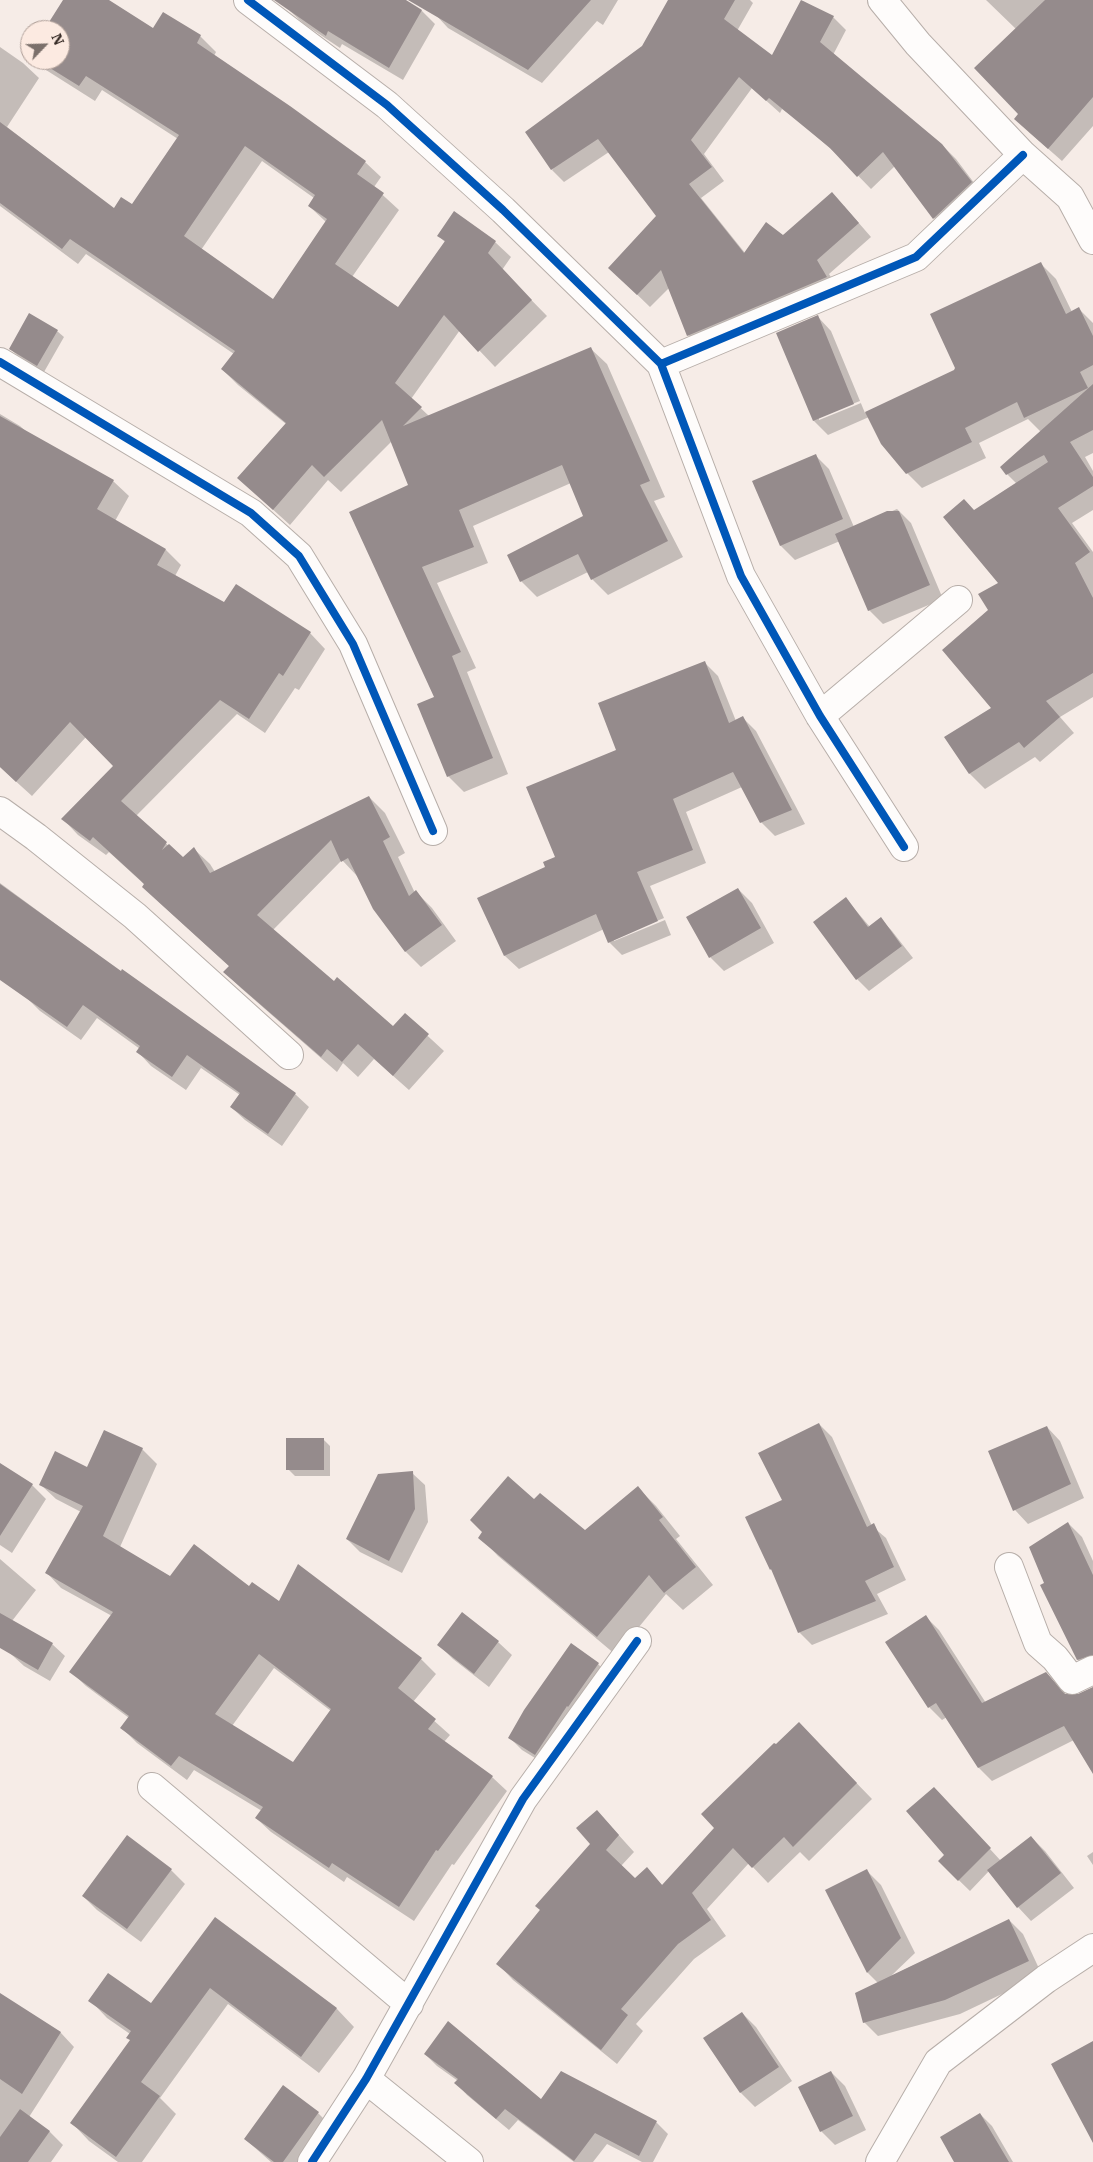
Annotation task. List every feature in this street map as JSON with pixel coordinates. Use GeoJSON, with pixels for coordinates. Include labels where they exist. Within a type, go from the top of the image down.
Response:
{"type":"FeatureCollection","features":[{"type":"Feature","properties":{"kind":"street"},"geometry":{"type":"LineString","coordinates":[[248,0],[387,105],[503,210],[660,364],[741,576],[820,716],[904,847]]}},
{"type":"Feature","properties":{"kind":"street"},"geometry":{"type":"LineString","coordinates":[[882,0],[918,44],[1023,155],[1070,197],[1093,240]]}},
{"type":"Feature","properties":{"kind":"street"},"geometry":{"type":"LineString","coordinates":[[660,364],[916,257],[1023,155]]}},
{"type":"Feature","properties":{"kind":"street"},"geometry":{"type":"LineString","coordinates":[[0,362],[251,513],[299,556],[352,644],[433,831]]}},
{"type":"Feature","properties":{"kind":"street"},"geometry":{"type":"LineString","coordinates":[[820,716],[958,600]]}},
{"type":"Feature","properties":{"kind":"street"},"geometry":{"type":"LineString","coordinates":[[0,811],[36,837],[135,916],[289,1055]]}},
{"type":"Feature","properties":{"kind":"street"},"geometry":{"type":"LineString","coordinates":[[1009,1567],[1038,1642],[1055,1658],[1072,1680],[1093,1670]]}},
{"type":"Feature","properties":{"kind":"street"},"geometry":{"type":"LineString","coordinates":[[312,2162],[366,2080],[523,1799],[637,1641]]}},
{"type":"Feature","properties":{"kind":"street"},"geometry":{"type":"LineString","coordinates":[[152,1787],[409,2004]]}},
{"type":"Feature","properties":{"kind":"street"},"geometry":{"type":"LineString","coordinates":[[880,2162],[938,2062],[1046,1979],[1093,1948]]}},
{"type":"Feature","properties":{"kind":"street"},"geometry":{"type":"LineString","coordinates":[[366,2080],[469,2162]]}},
{"type":"Feature","properties":{"kind":"building"},"geometry":{"type":"Polygon","coordinates":[[[63,0],[109,0],[153,28],[163,12],[201,35],[197,43],[290,106],[366,161],[357,174],[384,193],[335,264],[398,307],[445,241],[437,236],[454,211],[496,241],[488,253],[532,300],[478,352],[444,315],[395,383],[422,407],[403,426],[591,347],[650,481],[640,485],[668,541],[591,580],[578,554],[520,582],[507,555],[583,516],[562,465],[459,510],[474,547],[422,567],[461,652],[452,656],[493,758],[447,777],[417,704],[434,697],[349,512],[408,485],[382,420],[324,477],[312,465],[273,510],[237,478],[286,423],[221,369],[235,351],[70,239],[62,249],[0,203],[0,122],[114,208],[121,197],[132,204],[179,135],[86,76],[79,86],[53,70],[70,70],[70,20],[50,20],[63,0]],[[245,146],[184,236],[273,299],[327,219],[308,206],[315,195],[245,146]]]}},
{"type":"Feature","properties":{"kind":"building"},"geometry":{"type":"Polygon","coordinates":[[[274,0],[406,0],[422,10],[389,68],[328,31],[326,36],[274,0]]]}},
{"type":"Feature","properties":{"kind":"building"},"geometry":{"type":"Polygon","coordinates":[[[408,0],[591,0],[528,70],[408,0]]]}},
{"type":"Feature","properties":{"kind":"building"},"geometry":{"type":"Polygon","coordinates":[[[668,0],[735,0],[724,19],[772,55],[801,0],[834,16],[820,42],[942,144],[972,182],[933,219],[883,152],[857,177],[830,148],[769,98],[766,101],[739,77],[691,140],[712,167],[689,184],[744,253],[766,222],[783,235],[832,192],[859,223],[817,260],[827,277],[687,336],[661,270],[637,295],[608,268],[656,216],[598,139],[551,170],[525,132],[642,46],[668,0]]]}},
{"type":"Feature","properties":{"kind":"building"},"geometry":{"type":"Polygon","coordinates":[[[1045,0],[1093,0],[1093,97],[1048,149],[1014,119],[1018,114],[974,68],[1045,0]]]}},
{"type":"Feature","properties":{"kind":"building"},"geometry":{"type":"Polygon","coordinates":[[[1041,262],[1066,314],[1079,307],[1093,336],[1093,365],[1080,372],[1088,388],[1024,418],[1017,402],[965,428],[972,442],[906,474],[881,444],[865,412],[954,370],[955,368],[930,314],[1041,262]]]}},
{"type":"Feature","properties":{"kind":"building"},"geometry":{"type":"Polygon","coordinates":[[[29,313],[58,330],[37,366],[9,349],[29,313]]]}},
{"type":"Feature","properties":{"kind":"building"},"geometry":{"type":"Polygon","coordinates":[[[818,315],[854,404],[813,421],[776,333],[818,315]]]}},
{"type":"Feature","properties":{"kind":"building"},"geometry":{"type":"Polygon","coordinates":[[[1093,384],[1093,430],[1070,442],[1093,477],[1093,486],[1058,508],[1090,552],[1075,563],[1093,598],[1093,673],[1046,701],[1060,717],[1024,748],[1019,742],[969,774],[944,737],[991,708],[942,650],[988,610],[978,594],[998,583],[943,517],[964,499],[974,510],[1048,462],[1044,455],[1006,475],[1000,467],[1093,384]]]}},
{"type":"Feature","properties":{"kind":"building"},"geometry":{"type":"Polygon","coordinates":[[[0,416],[114,480],[97,509],[166,549],[157,565],[224,602],[236,584],[311,632],[283,676],[279,673],[249,719],[220,700],[121,801],[167,842],[162,850],[169,844],[183,857],[194,847],[210,873],[369,796],[390,837],[383,841],[409,896],[416,890],[442,925],[405,952],[373,909],[348,858],[341,862],[331,840],[257,915],[334,981],[337,977],[393,1026],[405,1013],[429,1034],[393,1076],[358,1044],[342,1062],[327,1049],[321,1057],[223,972],[229,966],[142,887],[144,884],[140,880],[93,837],[90,841],[61,819],[113,766],[70,722],[16,782],[0,767],[0,416]]]}},
{"type":"Feature","properties":{"kind":"building"},"geometry":{"type":"Polygon","coordinates":[[[816,454],[843,519],[780,546],[752,481],[816,454]]]}},
{"type":"Feature","properties":{"kind":"building"},"geometry":{"type":"Polygon","coordinates":[[[887,511],[899,511],[930,585],[868,611],[835,534],[887,511]]]}},
{"type":"Feature","properties":{"kind":"building"},"geometry":{"type":"Polygon","coordinates":[[[705,661],[729,723],[743,716],[792,810],[760,823],[733,772],[673,799],[693,850],[637,872],[658,921],[608,943],[596,914],[504,956],[477,898],[545,867],[543,862],[555,857],[526,787],[616,750],[598,703],[705,661]]]}},
{"type":"Feature","properties":{"kind":"building"},"geometry":{"type":"Polygon","coordinates":[[[0,884],[296,1093],[268,1134],[230,1107],[240,1093],[187,1055],[172,1077],[136,1052],[140,1046],[83,1005],[67,1027],[0,980],[0,884]]]}},
{"type":"Feature","properties":{"kind":"building"},"geometry":{"type":"Polygon","coordinates":[[[738,888],[761,928],[709,958],[686,917],[738,888]]]}},
{"type":"Feature","properties":{"kind":"building"},"geometry":{"type":"Polygon","coordinates":[[[846,897],[868,927],[881,917],[902,946],[856,980],[813,922],[846,897]]]}},
{"type":"Feature","properties":{"kind":"building"},"geometry":{"type":"Polygon","coordinates":[[[819,1423],[867,1527],[874,1523],[894,1567],[865,1581],[876,1601],[798,1633],[771,1569],[745,1517],[782,1500],[758,1453],[819,1423]]]}},
{"type":"Feature","properties":{"kind":"building"},"geometry":{"type":"Polygon","coordinates":[[[1047,1426],[1071,1484],[1013,1511],[988,1451],[1047,1426]]]}},
{"type":"Feature","properties":{"kind":"building"},"geometry":{"type":"Polygon","coordinates":[[[104,1430],[143,1448],[103,1536],[170,1576],[194,1544],[249,1586],[252,1582],[279,1601],[298,1564],[422,1658],[398,1688],[436,1719],[428,1729],[493,1776],[438,1851],[436,1850],[399,1907],[332,1863],[329,1868],[255,1818],[263,1807],[179,1756],[171,1766],[120,1728],[129,1716],[69,1672],[113,1612],[45,1573],[83,1506],[39,1485],[55,1451],[87,1467],[104,1430]],[[259,1654],[215,1714],[293,1762],[331,1709],[259,1654]]]}},
{"type":"Feature","properties":{"kind":"building"},"geometry":{"type":"Polygon","coordinates":[[[286,1438],[324,1438],[324,1470],[286,1470],[286,1438]]]}},
{"type":"Feature","properties":{"kind":"building"},"geometry":{"type":"Polygon","coordinates":[[[0,1463],[33,1484],[0,1536],[0,1463]]]}},
{"type":"Feature","properties":{"kind":"building"},"geometry":{"type":"Polygon","coordinates":[[[413,1471],[415,1509],[389,1561],[346,1539],[378,1474],[413,1471]]]}},
{"type":"Feature","properties":{"kind":"building"},"geometry":{"type":"Polygon","coordinates":[[[508,1476],[534,1499],[540,1493],[585,1530],[638,1486],[663,1517],[659,1520],[696,1567],[664,1593],[649,1575],[597,1637],[478,1538],[482,1532],[470,1520],[508,1476]]]}},
{"type":"Feature","properties":{"kind":"building"},"geometry":{"type":"Polygon","coordinates":[[[1068,1522],[1093,1575],[1093,1655],[1077,1660],[1040,1585],[1044,1583],[1029,1547],[1068,1522]]]}},
{"type":"Feature","properties":{"kind":"building"},"geometry":{"type":"Polygon","coordinates":[[[462,1612],[499,1641],[474,1674],[437,1645],[462,1612]]]}},
{"type":"Feature","properties":{"kind":"building"},"geometry":{"type":"Polygon","coordinates":[[[0,1613],[53,1643],[38,1670],[0,1648],[0,1613]]]}},
{"type":"Feature","properties":{"kind":"building"},"geometry":{"type":"Polygon","coordinates":[[[926,1615],[982,1703],[1046,1672],[1065,1694],[1078,1694],[1093,1687],[1093,1774],[1064,1726],[978,1768],[936,1703],[928,1708],[885,1642],[926,1615]]]}},
{"type":"Feature","properties":{"kind":"building"},"geometry":{"type":"Polygon","coordinates":[[[571,1643],[599,1663],[567,1706],[535,1755],[508,1738],[524,1710],[571,1643]]]}},
{"type":"Feature","properties":{"kind":"building"},"geometry":{"type":"Polygon","coordinates":[[[799,1722],[857,1783],[793,1847],[784,1837],[752,1868],[733,1848],[692,1893],[711,1920],[678,1944],[621,2009],[628,2015],[601,2050],[496,1964],[540,1910],[535,1906],[590,1844],[576,1828],[597,1810],[619,1835],[606,1850],[635,1878],[647,1867],[662,1885],[714,1828],[701,1814],[774,1743],[776,1744],[799,1722]]]}},
{"type":"Feature","properties":{"kind":"building"},"geometry":{"type":"Polygon","coordinates":[[[934,1787],[991,1848],[958,1881],[938,1861],[944,1855],[906,1811],[934,1787]]]}},
{"type":"Feature","properties":{"kind":"building"},"geometry":{"type":"Polygon","coordinates":[[[127,1835],[172,1869],[127,1929],[82,1896],[127,1835]]]}},
{"type":"Feature","properties":{"kind":"building"},"geometry":{"type":"Polygon","coordinates":[[[1031,1836],[1061,1873],[1017,1908],[987,1870],[1031,1836]]]}},
{"type":"Feature","properties":{"kind":"building"},"geometry":{"type":"Polygon","coordinates":[[[867,1869],[901,1938],[867,1973],[825,1890],[867,1869]]]}},
{"type":"Feature","properties":{"kind":"building"},"geometry":{"type":"Polygon","coordinates":[[[215,1917],[337,2008],[301,2057],[210,1988],[141,2082],[160,2096],[116,2157],[70,2123],[130,2040],[126,2038],[131,2031],[88,2001],[108,1973],[151,2003],[215,1917]]]}},
{"type":"Feature","properties":{"kind":"building"},"geometry":{"type":"Polygon","coordinates":[[[1009,1919],[1029,1961],[945,2000],[863,2023],[855,1993],[1009,1919]]]}},
{"type":"Feature","properties":{"kind":"building"},"geometry":{"type":"Polygon","coordinates":[[[0,1993],[61,2032],[22,2094],[0,2079],[0,1993]]]}},
{"type":"Feature","properties":{"kind":"building"},"geometry":{"type":"Polygon","coordinates":[[[742,2012],[779,2067],[740,2093],[703,2038],[742,2012]]]}},
{"type":"Feature","properties":{"kind":"building"},"geometry":{"type":"Polygon","coordinates":[[[448,2021],[541,2099],[561,2071],[657,2121],[639,2156],[595,2133],[574,2161],[505,2109],[496,2119],[454,2083],[458,2079],[424,2054],[448,2021]]]}},
{"type":"Feature","properties":{"kind":"building"},"geometry":{"type":"Polygon","coordinates":[[[1093,2041],[1093,2143],[1051,2064],[1093,2041]]]}},
{"type":"Feature","properties":{"kind":"building"},"geometry":{"type":"Polygon","coordinates":[[[831,2071],[853,2116],[820,2132],[798,2087],[831,2071]]]}},
{"type":"Feature","properties":{"kind":"building"},"geometry":{"type":"Polygon","coordinates":[[[283,2085],[319,2112],[283,2162],[274,2162],[244,2139],[283,2085]]]}},
{"type":"Feature","properties":{"kind":"building"},"geometry":{"type":"Polygon","coordinates":[[[20,2109],[50,2131],[28,2162],[0,2162],[0,2137],[20,2109]]]}},
{"type":"Feature","properties":{"kind":"building"},"geometry":{"type":"Polygon","coordinates":[[[980,2113],[1009,2162],[954,2162],[940,2137],[980,2113]]]}},
{"type":"Feature","properties":{"kind":"cycle path"},"geometry":{"type":"LineString","coordinates":[[248,0],[387,105],[503,210],[661,364],[741,576],[820,716],[904,847]]}},
{"type":"Feature","properties":{"kind":"cycle path"},"geometry":{"type":"LineString","coordinates":[[661,364],[916,257],[1023,155]]}},
{"type":"Feature","properties":{"kind":"cycle path"},"geometry":{"type":"LineString","coordinates":[[0,362],[251,513],[299,556],[353,644],[433,831]]}},
{"type":"Feature","properties":{"kind":"cycle path"},"geometry":{"type":"LineString","coordinates":[[312,2162],[366,2079],[523,1799],[637,1641]]}}]}
